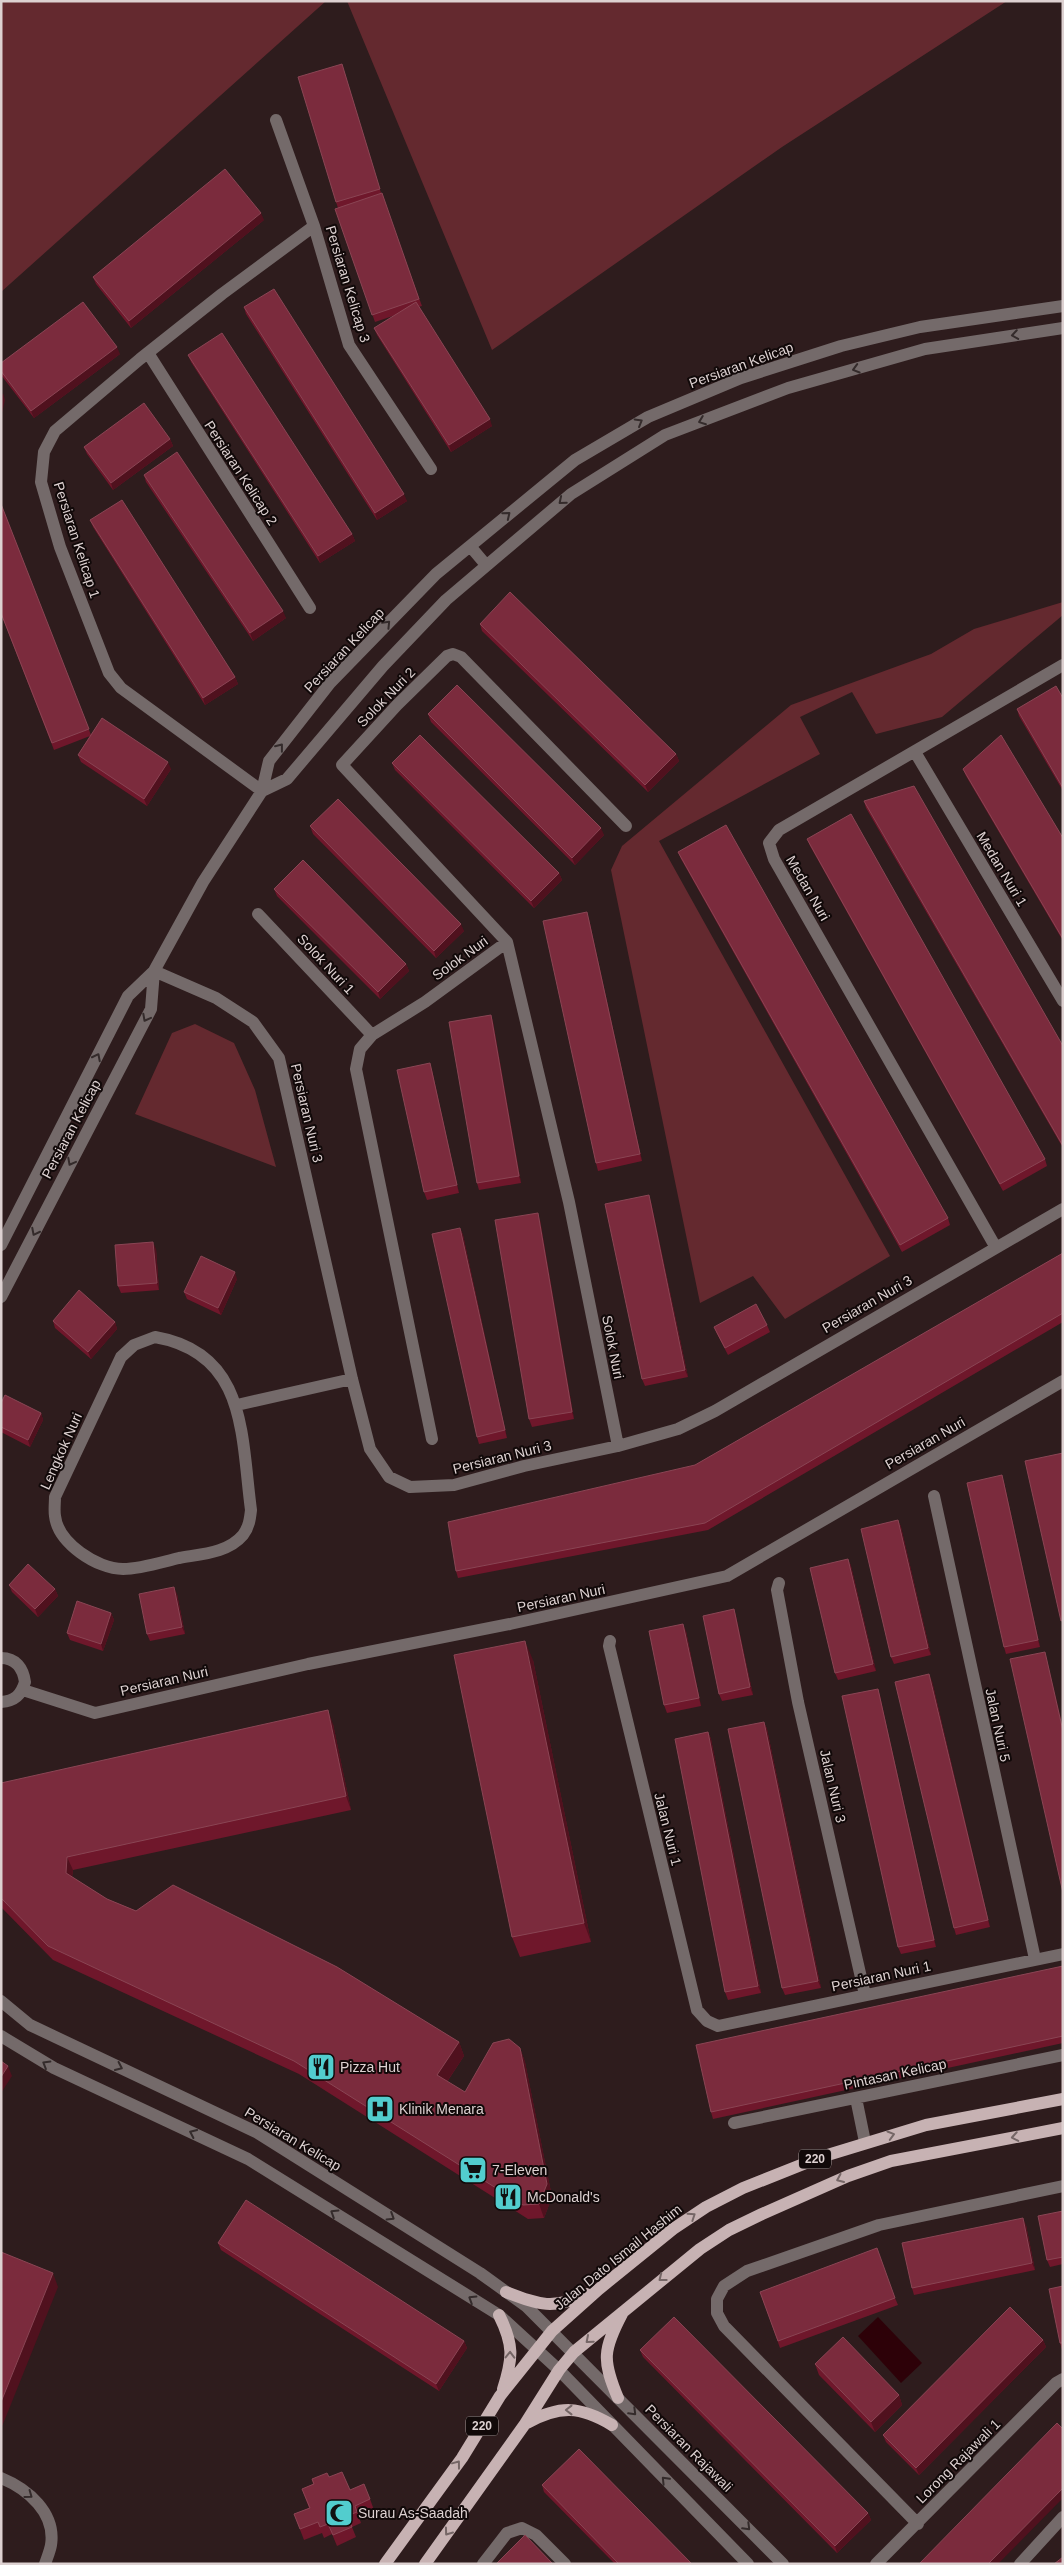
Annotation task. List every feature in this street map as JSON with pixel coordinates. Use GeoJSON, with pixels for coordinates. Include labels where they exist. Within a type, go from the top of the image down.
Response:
{"type":"FeatureCollection","features":[{"type":"Feature","properties":{"kind":"main road","name":"Jalan Dato Ismail Hashim"},"geometry":{"type":"LineString","coordinates":[[385,2564],[462,2458],[500,2396],[552,2331],[599,2289],[673,2229],[706,2207],[743,2188],[865,2142],[926,2125],[1063,2100]]}},
{"type":"Feature","properties":{"kind":"main road","name":"220"},"geometry":{"type":"LineString","coordinates":[[425,2564],[525,2424],[559,2370],[574,2352],[700,2249],[730,2230],[848,2176],[891,2161],[1063,2128]]}},
{"type":"Feature","properties":{"kind":"main road"},"geometry":{"type":"LineString","coordinates":[[506,2292],[529,2301],[553,2306],[576,2300],[599,2289]]}},
{"type":"Feature","properties":{"kind":"main road"},"geometry":{"type":"LineString","coordinates":[[618,2398],[608,2375],[605,2353],[626,2308]]}},
{"type":"Feature","properties":{"kind":"main road"},"geometry":{"type":"LineString","coordinates":[[499,2315],[509,2335],[512,2357],[500,2396]]}},
{"type":"Feature","properties":{"kind":"main road"},"geometry":{"type":"LineString","coordinates":[[525,2424],[546,2413],[570,2409],[592,2414],[612,2425]]}},
{"type":"Feature","properties":{"kind":"street","name":"Persiaran Kelicap 3"},"geometry":{"type":"LineString","coordinates":[[276,120],[314,226],[349,345],[431,469]]}},
{"type":"Feature","properties":{"kind":"street","name":"Persiaran Kelicap 1"},"geometry":{"type":"LineString","coordinates":[[262,791],[121,688],[109,673],[60,547],[41,482],[44,452],[55,431],[222,294],[314,226]]}},
{"type":"Feature","properties":{"kind":"street","name":"Persiaran Kelicap"},"geometry":{"type":"LineString","coordinates":[[1,1245],[128,996],[154,970],[203,882],[262,791],[269,761],[330,683],[436,574],[575,460],[648,417],[741,378],[841,346],[920,327],[1063,306]]}},
{"type":"Feature","properties":{"kind":"street"},"geometry":{"type":"LineString","coordinates":[[262,791],[287,779],[383,666],[446,600],[571,494],[665,435],[788,388],[925,349],[1063,328]]}},
{"type":"Feature","properties":{"kind":"street","name":"Persiaran Kelicap 2"},"geometry":{"type":"LineString","coordinates":[[148,353],[310,608]]}},
{"type":"Feature","properties":{"kind":"street"},"geometry":{"type":"LineString","coordinates":[[470,546],[486,565]]}},
{"type":"Feature","properties":{"kind":"street","name":"Solok Nuri 2"},"geometry":{"type":"LineString","coordinates":[[507,942],[342,765],[397,705],[447,656],[453,654],[461,656],[626,826]]}},
{"type":"Feature","properties":{"kind":"street","name":"Medan Nuri"},"geometry":{"type":"LineString","coordinates":[[995,1246],[774,859],[769,843],[779,830],[1063,665]]}},
{"type":"Feature","properties":{"kind":"street","name":"Medan Nuri 1"},"geometry":{"type":"LineString","coordinates":[[915,752],[1063,1000]]}},
{"type":"Feature","properties":{"kind":"street","name":"Solok Nuri 1"},"geometry":{"type":"LineString","coordinates":[[258,914],[372,1035]]}},
{"type":"Feature","properties":{"kind":"street","name":"Solok Nuri"},"geometry":{"type":"LineString","coordinates":[[432,1439],[356,1069],[360,1049],[372,1035],[425,1002],[507,942],[569,1202],[618,1446]]}},
{"type":"Feature","properties":{"kind":"street","name":"Persiaran Kelicap"},"geometry":{"type":"LineString","coordinates":[[1,1297],[151,1009],[154,970]]}},
{"type":"Feature","properties":{"kind":"street","name":"Persiaran Nuri 3"},"geometry":{"type":"LineString","coordinates":[[154,970],[216,998],[253,1022],[279,1058],[352,1379],[370,1449],[389,1477],[410,1487],[454,1485],[524,1466],[618,1446],[678,1429],[715,1411],[1063,1208]]}},
{"type":"Feature","properties":{"kind":"street","name":"Lengkok Nuri"},"geometry":{"type":"LineString","coordinates":[[155,1337],[177,1341],[200,1353],[219,1370],[236,1405],[251,1510],[250,1524],[232,1544],[217,1551],[124,1569],[105,1567],[82,1554],[62,1534],[54,1517],[55,1497],[120,1357],[134,1345],[155,1337]]}},
{"type":"Feature","properties":{"kind":"street"},"geometry":{"type":"LineString","coordinates":[[236,1405],[352,1379]]}},
{"type":"Feature","properties":{"kind":"street","name":"Persiaran Nuri"},"geometry":{"type":"LineString","coordinates":[[22,1690],[95,1712],[308,1664],[510,1624],[727,1576],[1063,1380]]}},
{"type":"Feature","properties":{"kind":"street","name":"Jalan Nuri 5"},"geometry":{"type":"LineString","coordinates":[[934,1496],[1035,1959]]}},
{"type":"Feature","properties":{"kind":"street","name":"Jalan Nuri 3"},"geometry":{"type":"LineString","coordinates":[[779,1584],[777,1590],[798,1702],[866,1995]]}},
{"type":"Feature","properties":{"kind":"street","name":"Jalan Nuri 1"},"geometry":{"type":"LineString","coordinates":[[610,1641],[609,1646],[630,1738],[697,2010],[707,2020]]}},
{"type":"Feature","properties":{"kind":"street"},"geometry":{"type":"LineString","coordinates":[[1,1658],[14,1661],[24,1674],[22,1690],[14,1699],[1,1702]]}},
{"type":"Feature","properties":{"kind":"street","name":"Persiaran Nuri 1"},"geometry":{"type":"LineString","coordinates":[[707,2020],[718,2026],[1063,1954]]}},
{"type":"Feature","properties":{"kind":"street","name":"Persiaran Kelicap"},"geometry":{"type":"LineString","coordinates":[[1,2001],[30,2025],[256,2132],[506,2292],[526,2306],[574,2352]]}},
{"type":"Feature","properties":{"kind":"street"},"geometry":{"type":"LineString","coordinates":[[1,2036],[54,2068],[248,2160],[499,2315],[559,2370],[748,2564]]}},
{"type":"Feature","properties":{"kind":"street","name":"Pintasan Kelicap"},"geometry":{"type":"LineString","coordinates":[[734,2123],[1063,2054]]}},
{"type":"Feature","properties":{"kind":"street"},"geometry":{"type":"LineString","coordinates":[[856,2098],[865,2142]]}},
{"type":"Feature","properties":{"kind":"street"},"geometry":{"type":"LineString","coordinates":[[918,2524],[724,2326],[717,2313],[717,2298],[724,2286],[747,2271],[879,2225],[1063,2186]]}},
{"type":"Feature","properties":{"kind":"street","name":"Persiaran Rajawali"},"geometry":{"type":"LineString","coordinates":[[574,2352],[783,2564]]}},
{"type":"Feature","properties":{"kind":"street","name":"Lorong Rajawali 1"},"geometry":{"type":"LineString","coordinates":[[876,2564],[918,2524],[1056,2383],[1063,2379]]}},
{"type":"Feature","properties":{"kind":"street"},"geometry":{"type":"LineString","coordinates":[[1,2478],[13,2483],[37,2501],[49,2521],[52,2544],[45,2564]]}},
{"type":"Feature","properties":{"kind":"street"},"geometry":{"type":"LineString","coordinates":[[1020,2564],[1063,2517]]}},
{"type":"Feature","properties":{"kind":"street"},"geometry":{"type":"LineString","coordinates":[[483,2564],[507,2533],[522,2528],[536,2535],[565,2564]]}},
{"type":"Feature","properties":{"kind":"shaded area"},"geometry":{"type":"Polygon","coordinates":[[[1,1],[326,1],[1,292],[1,1]]]}},
{"type":"Feature","properties":{"kind":"shaded area"},"geometry":{"type":"Polygon","coordinates":[[[347,1],[1007,1],[782,147],[492,350],[347,1]]]}},
{"type":"Feature","properties":{"kind":"shaded area"},"geometry":{"type":"Polygon","coordinates":[[[1063,602],[1063,615],[942,717],[876,734],[852,692],[800,717],[820,754],[659,841],[890,1256],[785,1319],[753,1276],[700,1303],[611,870],[622,846],[791,705],[931,654],[974,629],[1063,602]]]}},
{"type":"Feature","properties":{"kind":"shaded area"},"geometry":{"type":"Polygon","coordinates":[[[195,1024],[234,1043],[255,1090],[276,1167],[135,1114],[172,1033],[195,1024]]]}},
{"type":"Feature","properties":{"kind":"shaded area"},"geometry":{"type":"Polygon","coordinates":[[[878,2317],[922,2363],[901,2383],[858,2336],[878,2317]]]}},
{"type":"Feature","properties":{"kind":"building"},"geometry":{"type":"Polygon","coordinates":[[[342,64],[380,189],[336,202],[298,77],[342,64]]]}},
{"type":"Feature","properties":{"kind":"building"},"geometry":{"type":"Polygon","coordinates":[[[225,169],[261,213],[129,321],[93,277],[225,169]]]}},
{"type":"Feature","properties":{"kind":"building"},"geometry":{"type":"Polygon","coordinates":[[[382,193],[419,299],[372,315],[335,209],[382,193]]]}},
{"type":"Feature","properties":{"kind":"building"},"geometry":{"type":"Polygon","coordinates":[[[274,289],[404,494],[375,513],[244,307],[274,289]]]}},
{"type":"Feature","properties":{"kind":"building"},"geometry":{"type":"Polygon","coordinates":[[[83,302],[117,347],[31,411],[1,371],[1,363],[83,302]]]}},
{"type":"Feature","properties":{"kind":"building"},"geometry":{"type":"Polygon","coordinates":[[[416,302],[490,419],[449,445],[374,328],[416,302]]]}},
{"type":"Feature","properties":{"kind":"building"},"geometry":{"type":"Polygon","coordinates":[[[222,333],[352,534],[318,556],[188,355],[222,333]]]}},
{"type":"Feature","properties":{"kind":"building"},"geometry":{"type":"Polygon","coordinates":[[[144,403],[170,439],[111,483],[84,447],[144,403]]]}},
{"type":"Feature","properties":{"kind":"building"},"geometry":{"type":"Polygon","coordinates":[[[177,452],[283,611],[250,633],[144,475],[177,452]]]}},
{"type":"Feature","properties":{"kind":"building"},"geometry":{"type":"Polygon","coordinates":[[[122,500],[235,677],[203,698],[90,520],[122,500]]]}},
{"type":"Feature","properties":{"kind":"building"},"geometry":{"type":"Polygon","coordinates":[[[1,504],[89,729],[52,743],[1,613],[1,504]]]}},
{"type":"Feature","properties":{"kind":"building"},"geometry":{"type":"Polygon","coordinates":[[[510,592],[676,754],[645,785],[480,624],[510,592]]]}},
{"type":"Feature","properties":{"kind":"building"},"geometry":{"type":"Polygon","coordinates":[[[457,685],[601,828],[572,858],[428,714],[457,685]]]}},
{"type":"Feature","properties":{"kind":"building"},"geometry":{"type":"Polygon","coordinates":[[[1056,686],[1063,698],[1063,788],[1017,709],[1056,686]]]}},
{"type":"Feature","properties":{"kind":"building"},"geometry":{"type":"Polygon","coordinates":[[[102,718],[168,762],[144,799],[78,755],[102,718]]]}},
{"type":"Feature","properties":{"kind":"building"},"geometry":{"type":"Polygon","coordinates":[[[420,735],[559,873],[531,901],[392,763],[420,735]]]}},
{"type":"Feature","properties":{"kind":"building"},"geometry":{"type":"Polygon","coordinates":[[[1001,735],[1063,838],[1063,939],[963,769],[1001,735]]]}},
{"type":"Feature","properties":{"kind":"building"},"geometry":{"type":"Polygon","coordinates":[[[914,786],[1063,1046],[1063,1146],[864,801],[914,786]]]}},
{"type":"Feature","properties":{"kind":"building"},"geometry":{"type":"Polygon","coordinates":[[[338,799],[461,924],[434,951],[310,826],[338,799]]]}},
{"type":"Feature","properties":{"kind":"building"},"geometry":{"type":"Polygon","coordinates":[[[851,814],[1045,1159],[1000,1184],[807,839],[851,814]]]}},
{"type":"Feature","properties":{"kind":"building"},"geometry":{"type":"Polygon","coordinates":[[[726,825],[948,1218],[900,1245],[678,852],[726,825]]]}},
{"type":"Feature","properties":{"kind":"building"},"geometry":{"type":"Polygon","coordinates":[[[303,860],[406,964],[378,992],[274,889],[303,860]]]}},
{"type":"Feature","properties":{"kind":"building"},"geometry":{"type":"Polygon","coordinates":[[[587,912],[640,1154],[596,1163],[543,921],[587,912]]]}},
{"type":"Feature","properties":{"kind":"building"},"geometry":{"type":"Polygon","coordinates":[[[491,1015],[519,1176],[477,1183],[449,1022],[491,1015]]]}},
{"type":"Feature","properties":{"kind":"building"},"geometry":{"type":"Polygon","coordinates":[[[430,1063],[457,1185],[424,1192],[397,1070],[430,1063]]]}},
{"type":"Feature","properties":{"kind":"building"},"geometry":{"type":"Polygon","coordinates":[[[649,1195],[685,1370],[642,1379],[605,1204],[649,1195]]]}},
{"type":"Feature","properties":{"kind":"building"},"geometry":{"type":"Polygon","coordinates":[[[538,1213],[572,1412],[529,1419],[495,1220],[538,1213]]]}},
{"type":"Feature","properties":{"kind":"building"},"geometry":{"type":"Polygon","coordinates":[[[460,1228],[505,1430],[477,1437],[432,1234],[460,1228]]]}},
{"type":"Feature","properties":{"kind":"building"},"geometry":{"type":"Polygon","coordinates":[[[153,1242],[157,1283],[118,1286],[115,1245],[153,1242]]]}},
{"type":"Feature","properties":{"kind":"building"},"geometry":{"type":"Polygon","coordinates":[[[1063,1253],[1063,1313],[705,1523],[456,1571],[448,1522],[695,1465],[1063,1253]]]}},
{"type":"Feature","properties":{"kind":"building"},"geometry":{"type":"Polygon","coordinates":[[[201,1256],[235,1272],[218,1308],[184,1292],[201,1256]]]}},
{"type":"Feature","properties":{"kind":"building"},"geometry":{"type":"Polygon","coordinates":[[[79,1290],[115,1322],[88,1352],[53,1321],[79,1290]]]}},
{"type":"Feature","properties":{"kind":"building"},"geometry":{"type":"Polygon","coordinates":[[[756,1304],[767,1325],[725,1348],[714,1327],[756,1304]]]}},
{"type":"Feature","properties":{"kind":"building"},"geometry":{"type":"Polygon","coordinates":[[[5,1395],[41,1413],[28,1440],[1,1427],[1,1403],[5,1395]]]}},
{"type":"Feature","properties":{"kind":"building"},"geometry":{"type":"Polygon","coordinates":[[[1063,1453],[1063,1620],[1061,1621],[1025,1461],[1063,1453]]]}},
{"type":"Feature","properties":{"kind":"building"},"geometry":{"type":"Polygon","coordinates":[[[1002,1475],[1038,1640],[1004,1647],[967,1483],[1002,1475]]]}},
{"type":"Feature","properties":{"kind":"building"},"geometry":{"type":"Polygon","coordinates":[[[898,1520],[928,1648],[891,1657],[861,1529],[898,1520]]]}},
{"type":"Feature","properties":{"kind":"building"},"geometry":{"type":"Polygon","coordinates":[[[848,1559],[873,1664],[835,1673],[810,1568],[848,1559]]]}},
{"type":"Feature","properties":{"kind":"building"},"geometry":{"type":"Polygon","coordinates":[[[28,1564],[55,1589],[35,1609],[9,1585],[28,1564]]]}},
{"type":"Feature","properties":{"kind":"building"},"geometry":{"type":"Polygon","coordinates":[[[174,1587],[182,1627],[147,1634],[139,1594],[174,1587]]]}},
{"type":"Feature","properties":{"kind":"building"},"geometry":{"type":"Polygon","coordinates":[[[77,1601],[111,1613],[101,1644],[67,1633],[77,1601]]]}},
{"type":"Feature","properties":{"kind":"building"},"geometry":{"type":"Polygon","coordinates":[[[734,1609],[750,1687],[719,1694],[703,1616],[734,1609]]]}},
{"type":"Feature","properties":{"kind":"building"},"geometry":{"type":"Polygon","coordinates":[[[683,1624],[699,1698],[664,1705],[649,1631],[683,1624]]]}},
{"type":"Feature","properties":{"kind":"building"},"geometry":{"type":"Polygon","coordinates":[[[525,1641],[584,1923],[512,1937],[454,1655],[525,1641]]]}},
{"type":"Feature","properties":{"kind":"building"},"geometry":{"type":"Polygon","coordinates":[[[1045,1652],[1063,1731],[1063,1893],[1010,1659],[1045,1652]]]}},
{"type":"Feature","properties":{"kind":"building"},"geometry":{"type":"Polygon","coordinates":[[[929,1674],[988,1920],[954,1928],[895,1682],[929,1674]]]}},
{"type":"Feature","properties":{"kind":"building"},"geometry":{"type":"Polygon","coordinates":[[[878,1689],[934,1940],[898,1947],[842,1696],[878,1689]]]}},
{"type":"Feature","properties":{"kind":"building"},"geometry":{"type":"Polygon","coordinates":[[[328,1710],[346,1796],[67,1857],[66,1873],[107,1899],[136,1911],[173,1885],[337,1967],[459,2042],[437,2075],[465,2092],[493,2043],[509,2039],[520,2048],[547,2184],[539,2204],[523,2205],[294,2061],[48,1946],[1,1898],[1,1783],[328,1710]]]}},
{"type":"Feature","properties":{"kind":"building"},"geometry":{"type":"Polygon","coordinates":[[[764,1722],[818,1981],[782,1988],[728,1729],[764,1722]]]}},
{"type":"Feature","properties":{"kind":"building"},"geometry":{"type":"Polygon","coordinates":[[[708,1732],[758,1986],[725,1992],[675,1739],[708,1732]]]}},
{"type":"Feature","properties":{"kind":"building"},"geometry":{"type":"Polygon","coordinates":[[[1063,1966],[1063,2036],[711,2112],[696,2045],[1063,1966]]]}},
{"type":"Feature","properties":{"kind":"building"},"geometry":{"type":"Polygon","coordinates":[[[1,2061],[8,2066],[1,2077],[1,2061]]]}},
{"type":"Feature","properties":{"kind":"building"},"geometry":{"type":"Polygon","coordinates":[[[246,2200],[464,2341],[436,2384],[218,2243],[246,2200]]]}},
{"type":"Feature","properties":{"kind":"building"},"geometry":{"type":"Polygon","coordinates":[[[1063,2211],[1063,2257],[1047,2260],[1038,2216],[1063,2211]]]}},
{"type":"Feature","properties":{"kind":"building"},"geometry":{"type":"Polygon","coordinates":[[[1023,2218],[1032,2263],[912,2288],[902,2243],[1023,2218]]]}},
{"type":"Feature","properties":{"kind":"building"},"geometry":{"type":"Polygon","coordinates":[[[877,2248],[895,2298],[778,2341],[760,2292],[877,2248]]]}},
{"type":"Feature","properties":{"kind":"building"},"geometry":{"type":"Polygon","coordinates":[[[1,2252],[53,2273],[1,2402],[1,2252]]]}},
{"type":"Feature","properties":{"kind":"building"},"geometry":{"type":"Polygon","coordinates":[[[1063,2286],[1063,2343],[1060,2343],[1049,2289],[1063,2286]]]}},
{"type":"Feature","properties":{"kind":"building"},"geometry":{"type":"Polygon","coordinates":[[[1010,2307],[1043,2340],[916,2468],[883,2435],[1010,2307]]]}},
{"type":"Feature","properties":{"kind":"building"},"geometry":{"type":"Polygon","coordinates":[[[674,2317],[868,2513],[835,2546],[640,2350],[674,2317]]]}},
{"type":"Feature","properties":{"kind":"building"},"geometry":{"type":"Polygon","coordinates":[[[843,2337],[899,2395],[871,2422],[815,2364],[843,2337]]]}},
{"type":"Feature","properties":{"kind":"building"},"geometry":{"type":"Polygon","coordinates":[[[1057,2423],[1063,2429],[1063,2488],[988,2564],[919,2564],[1057,2423]]]}},
{"type":"Feature","properties":{"kind":"building"},"geometry":{"type":"Polygon","coordinates":[[[579,2449],[692,2564],[619,2564],[542,2485],[579,2449]]]}},
{"type":"Feature","properties":{"kind":"building","name":"Surau As-Saadah"},"geometry":{"type":"Polygon","coordinates":[[[342,2472],[350,2490],[364,2484],[370,2499],[355,2506],[357,2512],[347,2516],[352,2527],[333,2535],[328,2524],[320,2527],[318,2522],[300,2529],[294,2514],[310,2508],[302,2489],[314,2484],[312,2479],[327,2473],[329,2477],[342,2472]]]}},
{"type":"Feature","properties":{"kind":"building"},"geometry":{"type":"Polygon","coordinates":[[[525,2535],[553,2564],[496,2564],[525,2535]]]}},
{"type":"Feature","properties":{"kind":"building"},"geometry":{"type":"Polygon","coordinates":[[[1063,2557],[1063,2564],[1054,2564],[1063,2557]]]}},
{"type":"Feature","properties":{"kind":"place","name":"Pizza Hut"},"geometry":{"type":"Point","coordinates":[321,2067]}},
{"type":"Feature","properties":{"kind":"place","name":"Klinik Menara"},"geometry":{"type":"Point","coordinates":[380,2109]}},
{"type":"Feature","properties":{"kind":"place","name":"7-Eleven"},"geometry":{"type":"Point","coordinates":[473,2170]}},
{"type":"Feature","properties":{"kind":"place","name":"McDonald's"},"geometry":{"type":"Point","coordinates":[508,2197]}},
{"type":"Feature","properties":{"kind":"place","name":"Surau As-Saadah"},"geometry":{"type":"Point","coordinates":[339,2513]}}]}
